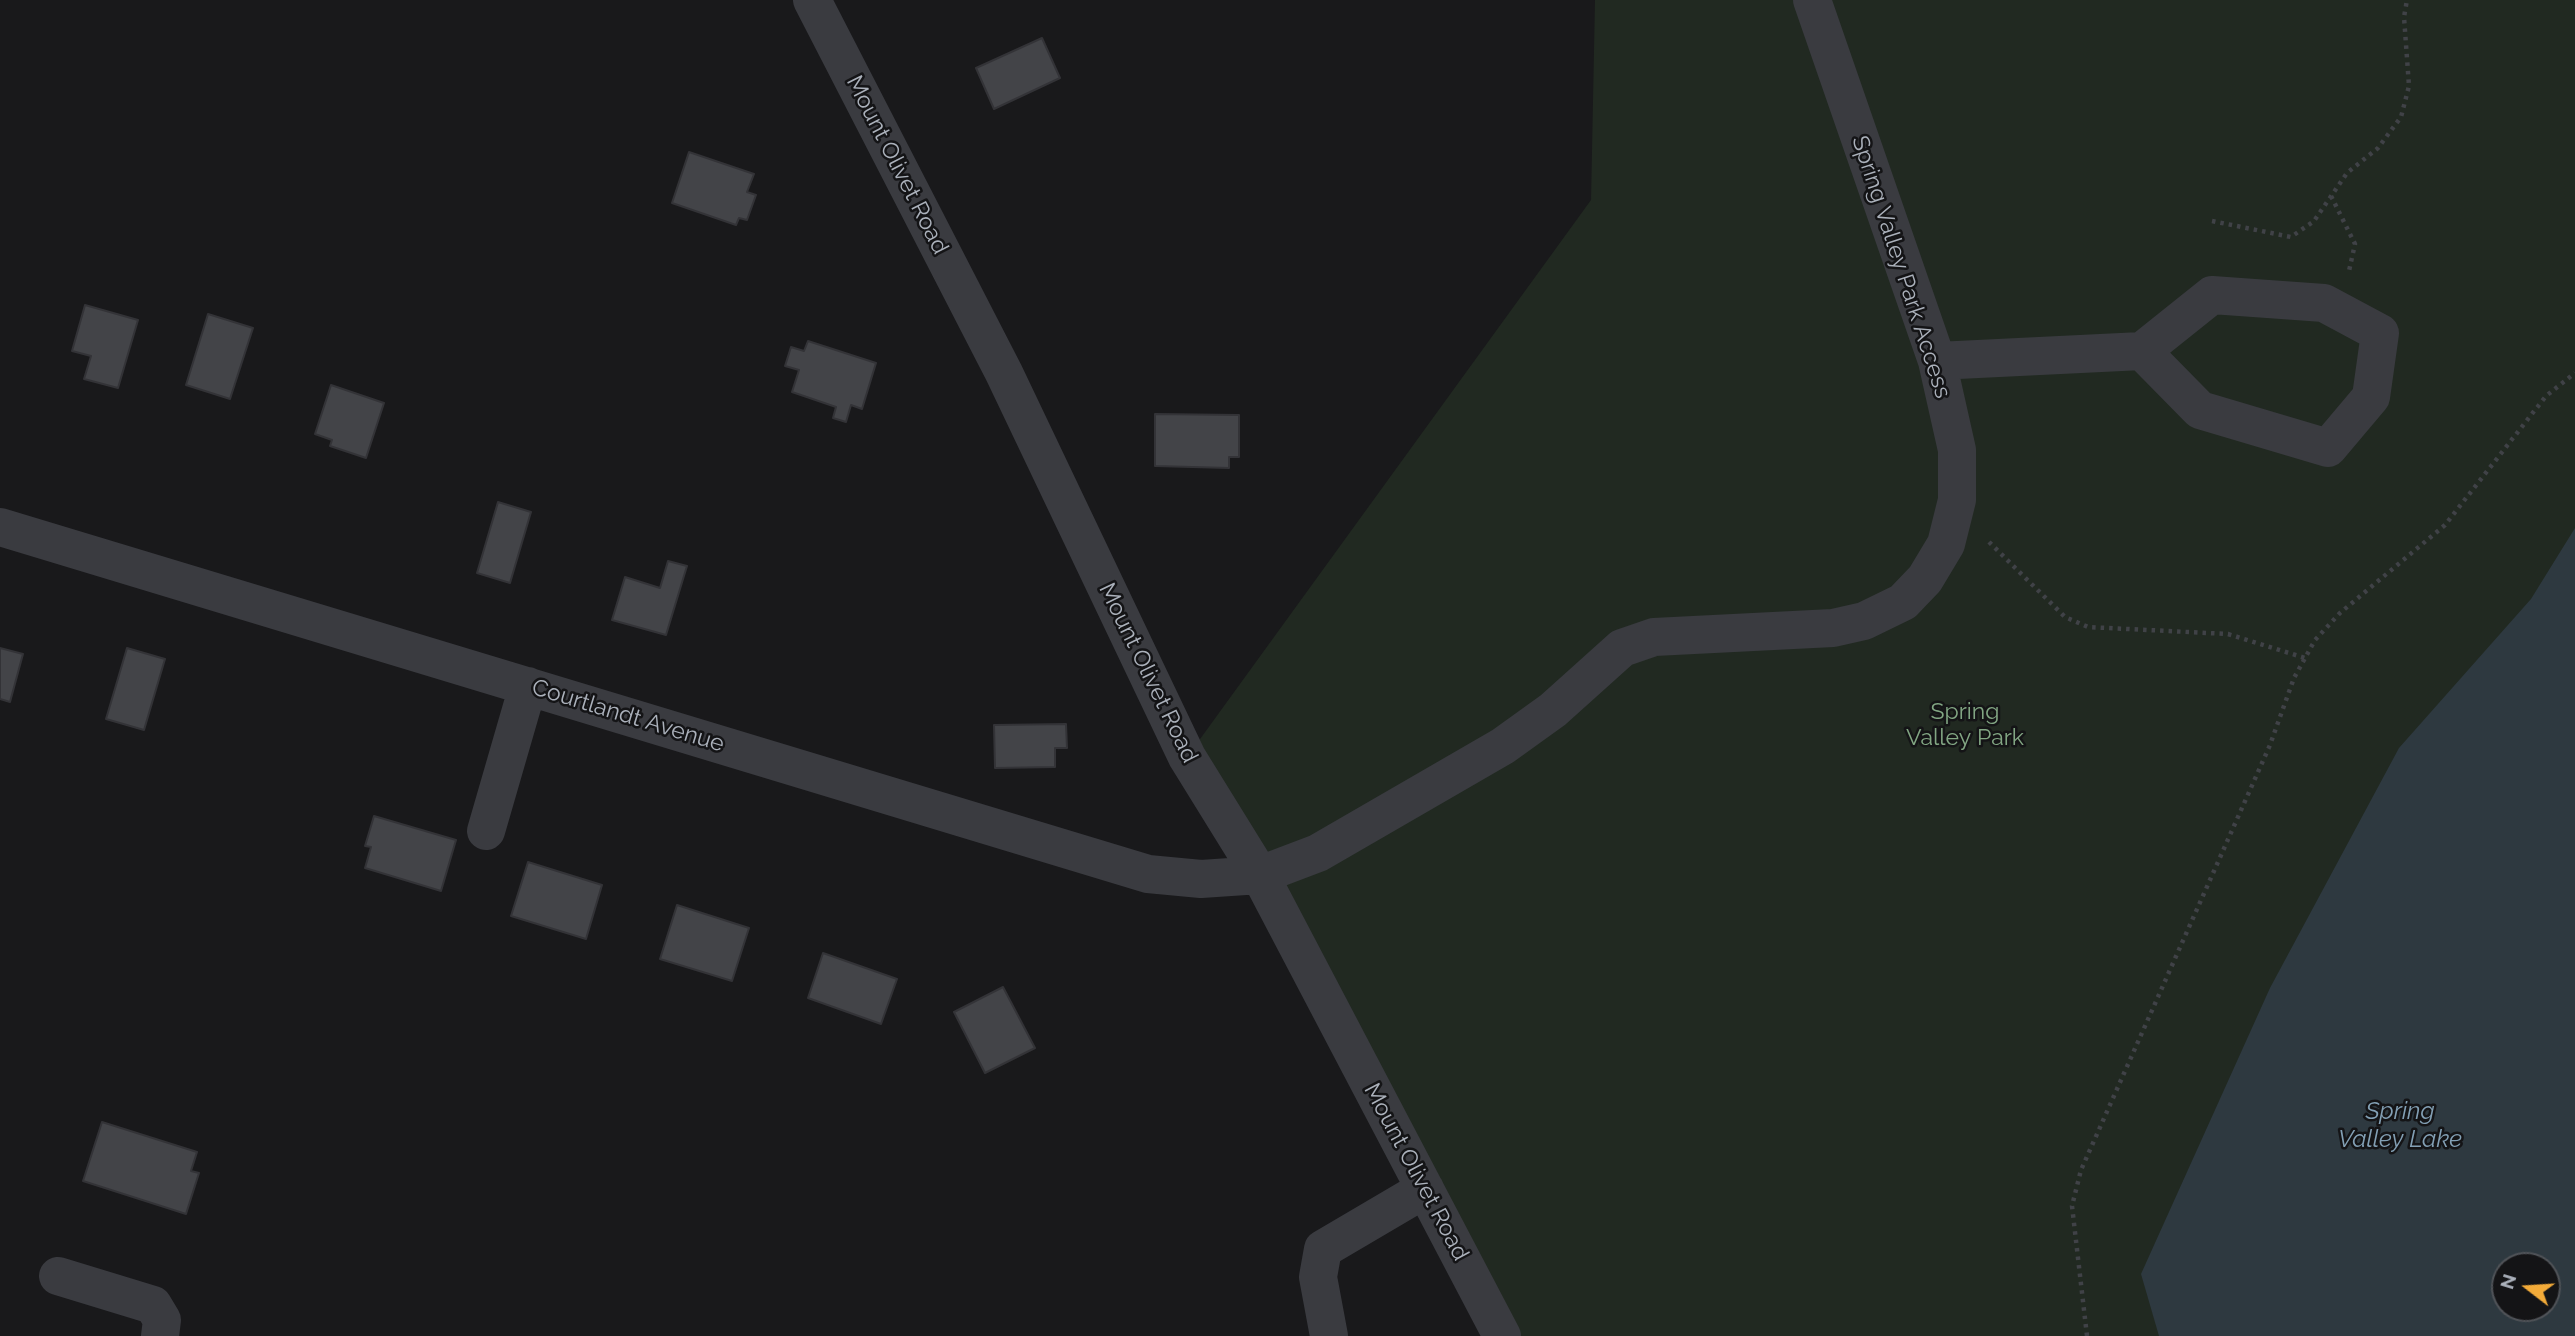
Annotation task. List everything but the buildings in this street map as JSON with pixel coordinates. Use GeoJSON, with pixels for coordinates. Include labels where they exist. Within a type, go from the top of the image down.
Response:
{"type":"FeatureCollection","features":[{"type":"Feature","properties":{"kind":"street","name":"Mount Olivet Road"},"geometry":{"type":"LineString","coordinates":[[812,0],[1004,373],[1187,757],[1259,875],[1502,1336]]}},
{"type":"Feature","properties":{"kind":"street","name":"Spring Valley Park Access"},"geometry":{"type":"LineString","coordinates":[[1259,875],[1318,853],[1503,746],[1553,710],[1622,648],[1654,637],[1833,628],[1864,621],[1903,602],[1925,579],[1947,544],[1957,500],[1957,450],[1937,361],[1812,0]]}},
{"type":"Feature","properties":{"kind":"street"},"geometry":{"type":"LineString","coordinates":[[1937,361],[2142,351],[2212,295],[2324,303],[2380,333],[2371,397],[2328,448],[2200,410],[2142,351]]}},
{"type":"Feature","properties":{"kind":"street","name":"Courtlandt Avenue"},"geometry":{"type":"LineString","coordinates":[[0,527],[1148,874],[1202,878],[1259,875]]}},
{"type":"Feature","properties":{"kind":"street"},"geometry":{"type":"LineString","coordinates":[[486,831],[528,686]]}},
{"type":"Feature","properties":{"kind":"street"},"geometry":{"type":"LineString","coordinates":[[1329,1336],[1318,1277],[1323,1249],[1425,1189]]}},
{"type":"Feature","properties":{"kind":"street"},"geometry":{"type":"LineString","coordinates":[[58,1276],[153,1305],[162,1320],[160,1336]]}},
{"type":"Feature","properties":{"kind":"path"},"geometry":{"type":"LineString","coordinates":[[2212,221],[2291,237],[2314,221],[2347,173],[2378,148],[2400,117],[2409,86],[2404,17],[2407,0]]}},
{"type":"Feature","properties":{"kind":"path"},"geometry":{"type":"LineString","coordinates":[[2330,195],[2355,244],[2340,311]]}},
{"type":"Feature","properties":{"kind":"path"},"geometry":{"type":"LineString","coordinates":[[2087,1336],[2072,1206],[2081,1170],[2270,745],[2294,678],[2315,640],[2340,613],[2445,525],[2546,396],[2575,373]]}},
{"type":"Feature","properties":{"kind":"path"},"geometry":{"type":"LineString","coordinates":[[1953,515],[1980,533],[2065,617],[2088,627],[2228,634],[2305,658]]}},
{"type":"Feature","properties":{"kind":"green space","name":"Spring Valley Park"},"geometry":{"type":"Polygon","coordinates":[[[1595,0],[2575,0],[2575,1336],[1496,1336],[1187,757],[1591,200],[1595,0]]]}},
{"type":"Feature","properties":{"kind":"water","name":"Spring Valley Lake"},"geometry":{"type":"Polygon","coordinates":[[[2575,528],[2575,1336],[2159,1336],[2141,1274],[2270,988],[2399,748],[2531,599],[2575,528]]]}}]}
